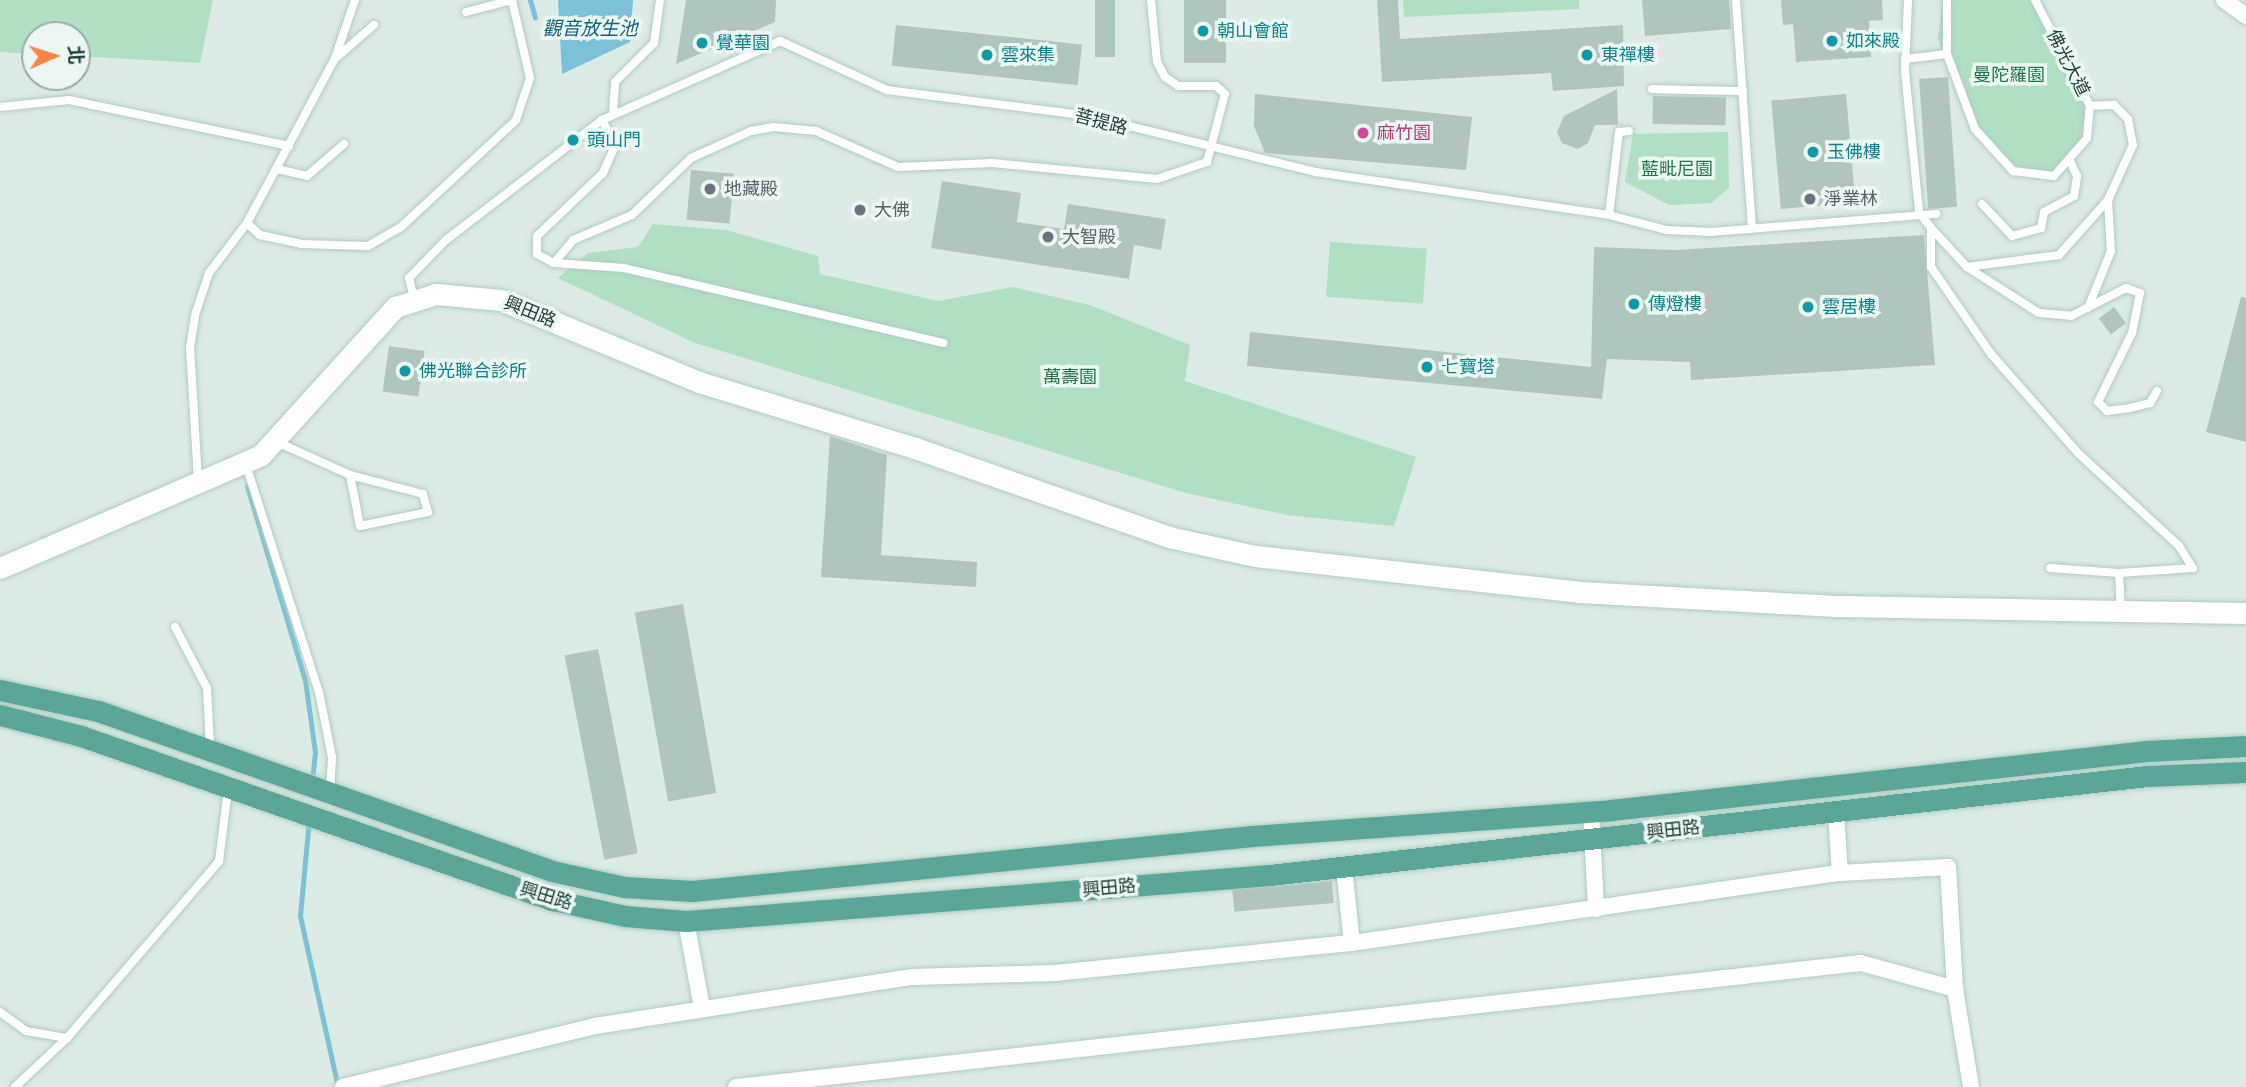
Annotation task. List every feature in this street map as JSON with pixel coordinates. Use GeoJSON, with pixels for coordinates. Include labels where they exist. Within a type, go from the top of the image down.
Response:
{"type":"FeatureCollection","features":[{"type":"Feature","properties":{"kind":"main road","name":"興田路"},"geometry":{"type":"LineString","coordinates":[[0,690],[98,711],[460,843],[624,887],[692,891],[1102,851],[1591,812],[2147,751],[2246,746]]}},
{"type":"Feature","properties":{"kind":"main road","name":"興田路"},"geometry":{"type":"LineString","coordinates":[[0,715],[81,736],[553,900],[625,916],[686,921],[1344,867],[1836,814],[2147,776],[2246,772]]}},
{"type":"Feature","properties":{"kind":"main road"},"geometry":{"type":"LineString","coordinates":[[1377,827],[1383,862]]}},
{"type":"Feature","properties":{"kind":"main road"},"geometry":{"type":"LineString","coordinates":[[1102,851],[1107,888]]}},
{"type":"Feature","properties":{"kind":"street"},"geometry":{"type":"LineString","coordinates":[[2224,0],[2246,16]]}},
{"type":"Feature","properties":{"kind":"street","name":"興田路"},"geometry":{"type":"LineString","coordinates":[[0,568],[245,463],[274,441],[395,307],[436,294],[501,300],[699,382],[915,448],[1169,537],[1337,569],[1579,592],[1841,606],[2121,608],[2246,612]]}},
{"type":"Feature","properties":{"kind":"street"},"geometry":{"type":"LineString","coordinates":[[1591,812],[1596,909]]}},
{"type":"Feature","properties":{"kind":"street"},"geometry":{"type":"LineString","coordinates":[[1836,814],[1840,873]]}},
{"type":"Feature","properties":{"kind":"street"},"geometry":{"type":"LineString","coordinates":[[1344,867],[1352,943]]}},
{"type":"Feature","properties":{"kind":"street"},"geometry":{"type":"LineString","coordinates":[[343,1087],[595,1026],[912,976],[1055,973],[1352,943],[1840,873],[1948,867],[1955,989],[1970,1087]]}},
{"type":"Feature","properties":{"kind":"street"},"geometry":{"type":"LineString","coordinates":[[686,921],[702,1008]]}},
{"type":"Feature","properties":{"kind":"street"},"geometry":{"type":"LineString","coordinates":[[736,1087],[1861,963],[1955,989]]}},
{"type":"Feature","properties":{"kind":"lane"},"geometry":{"type":"LineString","coordinates":[[198,484],[190,348],[196,312],[209,272],[247,223],[335,58],[355,0]]}},
{"type":"Feature","properties":{"kind":"lane"},"geometry":{"type":"LineString","coordinates":[[247,223],[260,235],[302,244],[368,246],[401,227],[516,120],[530,78],[512,0],[466,12]]}},
{"type":"Feature","properties":{"kind":"lane"},"geometry":{"type":"LineString","coordinates":[[613,113],[615,82],[654,43],[660,0]]}},
{"type":"Feature","properties":{"kind":"lane"},"geometry":{"type":"LineString","coordinates":[[554,263],[573,240],[632,215],[691,158],[751,131],[816,131],[898,167],[992,163],[1157,179],[1207,162],[1224,94],[1216,86],[1178,86],[1165,77],[1157,62],[1152,0]]}},
{"type":"Feature","properties":{"kind":"lane"},"geometry":{"type":"LineString","coordinates":[[1736,0],[1752,228]]}},
{"type":"Feature","properties":{"kind":"lane"},"geometry":{"type":"LineString","coordinates":[[1908,0],[1905,59],[1919,212],[1967,267],[2039,313],[2071,316],[2126,288],[2140,293],[2132,333],[2098,402],[2107,411],[2130,408],[2150,403],[2157,391]]}},
{"type":"Feature","properties":{"kind":"lane","name":"佛光大道"},"geometry":{"type":"LineString","coordinates":[[1947,0],[1947,54],[1975,129],[2013,171],[2054,176],[2087,138],[2090,106],[2035,0]]}},
{"type":"Feature","properties":{"kind":"lane"},"geometry":{"type":"LineString","coordinates":[[335,58],[374,25]]}},
{"type":"Feature","properties":{"kind":"lane","name":"菩提路"},"geometry":{"type":"LineString","coordinates":[[415,301],[409,278],[446,240],[602,120],[780,41],[887,90],[1090,116],[1315,172],[1609,215],[1667,230],[1752,228],[1919,212],[1936,214]]}},
{"type":"Feature","properties":{"kind":"lane"},"geometry":{"type":"LineString","coordinates":[[1905,59],[1947,54]]}},
{"type":"Feature","properties":{"kind":"lane"},"geometry":{"type":"LineString","coordinates":[[1652,89],[1743,92]]}},
{"type":"Feature","properties":{"kind":"lane"},"geometry":{"type":"LineString","coordinates":[[0,107],[68,100],[137,110],[289,146]]}},
{"type":"Feature","properties":{"kind":"lane"},"geometry":{"type":"LineString","coordinates":[[1967,267],[2059,255],[2108,200],[2133,145],[2131,132],[2128,119],[2114,104],[2090,106]]}},
{"type":"Feature","properties":{"kind":"lane"},"geometry":{"type":"LineString","coordinates":[[602,120],[615,146],[603,173],[537,236],[537,254],[554,263],[624,268],[943,342]]}},
{"type":"Feature","properties":{"kind":"lane"},"geometry":{"type":"LineString","coordinates":[[1609,215],[1619,132],[1629,131]]}},
{"type":"Feature","properties":{"kind":"lane"},"geometry":{"type":"LineString","coordinates":[[277,169],[307,176],[344,144]]}},
{"type":"Feature","properties":{"kind":"lane"},"geometry":{"type":"LineString","coordinates":[[1982,204],[2012,236],[2041,228],[2044,212],[2074,196],[2077,176],[2069,159]]}},
{"type":"Feature","properties":{"kind":"lane"},"geometry":{"type":"LineString","coordinates":[[2088,309],[2111,251],[2108,200]]}},
{"type":"Feature","properties":{"kind":"lane"},"geometry":{"type":"LineString","coordinates":[[1931,228],[1931,267],[1992,354],[2079,454],[2179,546],[2193,568],[2119,573],[2050,568]]}},
{"type":"Feature","properties":{"kind":"lane"},"geometry":{"type":"LineString","coordinates":[[274,441],[350,475],[423,494],[428,512],[360,526],[350,475]]}},
{"type":"Feature","properties":{"kind":"lane"},"geometry":{"type":"LineString","coordinates":[[245,463],[319,692],[332,757],[330,795]]}},
{"type":"Feature","properties":{"kind":"lane"},"geometry":{"type":"LineString","coordinates":[[2119,573],[2121,608]]}},
{"type":"Feature","properties":{"kind":"lane"},"geometry":{"type":"LineString","coordinates":[[174,627],[207,688],[214,734],[209,751]]}},
{"type":"Feature","properties":{"kind":"lane"},"geometry":{"type":"LineString","coordinates":[[15,1087],[67,1038],[219,861],[229,787]]}},
{"type":"Feature","properties":{"kind":"lane"},"geometry":{"type":"LineString","coordinates":[[0,1012],[26,1031],[67,1038]]}},
{"type":"Feature","properties":{"kind":"green space"},"geometry":{"type":"Polygon","coordinates":[[[0,0],[213,0],[200,63],[91,57],[91,21],[21,21],[21,53],[0,52],[0,0]]]}},
{"type":"Feature","properties":{"kind":"green space"},"geometry":{"type":"Polygon","coordinates":[[[1403,0],[1579,0],[1579,9],[1404,17],[1403,0]]]}},
{"type":"Feature","properties":{"kind":"green space","name":"曼陀羅園"},"geometry":{"type":"Polygon","coordinates":[[[1943,0],[2032,0],[2087,109],[2084,136],[2053,173],[2015,169],[1961,104],[1938,38],[1943,0]]]}},
{"type":"Feature","properties":{"kind":"green space","name":"藍毗尼園"},"geometry":{"type":"Polygon","coordinates":[[[1728,132],[1729,188],[1711,203],[1669,205],[1625,182],[1633,134],[1728,132]]]}},
{"type":"Feature","properties":{"kind":"green space","name":"萬壽園"},"geometry":{"type":"Polygon","coordinates":[[[653,224],[726,230],[818,256],[820,274],[938,301],[1013,287],[1090,305],[1190,345],[1185,381],[1416,457],[1394,526],[1287,515],[1186,493],[695,343],[558,278],[588,253],[638,247],[653,224]]]}},
{"type":"Feature","properties":{"kind":"green space"},"geometry":{"type":"Polygon","coordinates":[[[1330,242],[1427,249],[1423,304],[1326,297],[1330,242]]]}},
{"type":"Feature","properties":{"kind":"water","name":"觀音放生池"},"geometry":{"type":"Polygon","coordinates":[[[558,0],[633,0],[630,42],[562,74],[558,0]]]}},
{"type":"Feature","properties":{"kind":"building","name":"覺華園"},"geometry":{"type":"Polygon","coordinates":[[[686,0],[776,0],[775,22],[676,64],[686,0]]]}},
{"type":"Feature","properties":{"kind":"building"},"geometry":{"type":"Polygon","coordinates":[[[1095,0],[1115,0],[1115,57],[1095,57],[1095,0]]]}},
{"type":"Feature","properties":{"kind":"building","name":"朝山會館"},"geometry":{"type":"Polygon","coordinates":[[[1184,0],[1226,0],[1226,63],[1184,63],[1184,0]]]}},
{"type":"Feature","properties":{"kind":"building"},"geometry":{"type":"Polygon","coordinates":[[[1377,0],[1398,0],[1400,39],[1623,25],[1624,86],[1553,91],[1551,73],[1382,82],[1377,0]]]}},
{"type":"Feature","properties":{"kind":"building"},"geometry":{"type":"Polygon","coordinates":[[[1642,0],[1729,0],[1731,29],[1645,36],[1642,0]]]}},
{"type":"Feature","properties":{"kind":"building","name":"如來殿"},"geometry":{"type":"Polygon","coordinates":[[[1781,0],[1882,0],[1883,20],[1869,21],[1871,57],[1796,62],[1793,24],[1783,25],[1781,0]]]}},
{"type":"Feature","properties":{"kind":"building","name":"雲來集"},"geometry":{"type":"Polygon","coordinates":[[[896,25],[1082,45],[1078,85],[892,66],[896,25]]]}},
{"type":"Feature","properties":{"kind":"building"},"geometry":{"type":"Polygon","coordinates":[[[1948,77],[1957,207],[1928,209],[1919,79],[1948,77]]]}},
{"type":"Feature","properties":{"kind":"building"},"geometry":{"type":"Polygon","coordinates":[[[1617,89],[1618,125],[1595,125],[1588,143],[1578,149],[1562,143],[1557,132],[1564,116],[1617,89]]]}},
{"type":"Feature","properties":{"kind":"building","name":"麻竹園"},"geometry":{"type":"Polygon","coordinates":[[[1255,94],[1472,117],[1466,170],[1265,153],[1254,126],[1255,94]]]}},
{"type":"Feature","properties":{"kind":"building","name":"玉佛樓"},"geometry":{"type":"Polygon","coordinates":[[[1846,94],[1855,203],[1781,209],[1771,101],[1846,94]]]}},
{"type":"Feature","properties":{"kind":"building"},"geometry":{"type":"Polygon","coordinates":[[[1653,96],[1726,97],[1726,125],[1653,124],[1653,96]]]}},
{"type":"Feature","properties":{"kind":"building","name":"地藏殿"},"geometry":{"type":"Polygon","coordinates":[[[691,170],[734,174],[729,224],[687,220],[691,170]]]}},
{"type":"Feature","properties":{"kind":"building","name":"大智殿"},"geometry":{"type":"Polygon","coordinates":[[[942,181],[1021,193],[1017,222],[1064,229],[1068,204],[1166,219],[1161,250],[1134,245],[1129,279],[931,248],[942,181]]]}},
{"type":"Feature","properties":{"kind":"building"},"geometry":{"type":"Polygon","coordinates":[[[1924,235],[1935,365],[1691,380],[1690,362],[1607,359],[1602,399],[1247,366],[1250,332],[1591,367],[1594,247],[1675,250],[1924,235]]]}},
{"type":"Feature","properties":{"kind":"building"},"geometry":{"type":"Polygon","coordinates":[[[2241,297],[2246,298],[2246,442],[2206,432],[2241,297]]]}},
{"type":"Feature","properties":{"kind":"building"},"geometry":{"type":"Polygon","coordinates":[[[2114,307],[2126,323],[2111,334],[2099,318],[2114,307]]]}},
{"type":"Feature","properties":{"kind":"building","name":"佛光聯合診所"},"geometry":{"type":"Polygon","coordinates":[[[389,346],[425,351],[418,397],[383,392],[389,346]]]}},
{"type":"Feature","properties":{"kind":"building"},"geometry":{"type":"Polygon","coordinates":[[[830,436],[887,455],[881,555],[977,562],[976,587],[821,577],[830,436]]]}},
{"type":"Feature","properties":{"kind":"building"},"geometry":{"type":"Polygon","coordinates":[[[683,604],[716,793],[668,802],[635,613],[683,604]]]}},
{"type":"Feature","properties":{"kind":"building"},"geometry":{"type":"Polygon","coordinates":[[[598,649],[638,853],[604,860],[565,655],[598,649]]]}},
{"type":"Feature","properties":{"kind":"building"},"geometry":{"type":"Polygon","coordinates":[[[1332,881],[1334,903],[1234,912],[1232,890],[1332,881]]]}},
{"type":"Feature","properties":{"kind":"waterway"},"geometry":{"type":"LineString","coordinates":[[530,0],[535,17]]}},
{"type":"Feature","properties":{"kind":"waterway"},"geometry":{"type":"LineString","coordinates":[[247,486],[305,680],[315,752],[312,782]]}},
{"type":"Feature","properties":{"kind":"waterway"},"geometry":{"type":"LineString","coordinates":[[309,819],[300,916],[338,1087]]}},
{"type":"Feature","properties":{"kind":"place","name":"朝山會館"},"geometry":{"type":"Point","coordinates":[1203,31]}},
{"type":"Feature","properties":{"kind":"place","name":"如來殿"},"geometry":{"type":"Point","coordinates":[1832,41]}},
{"type":"Feature","properties":{"kind":"place","name":"覺華園"},"geometry":{"type":"Point","coordinates":[702,43]}},
{"type":"Feature","properties":{"kind":"place","name":"雲來集"},"geometry":{"type":"Point","coordinates":[987,55]}},
{"type":"Feature","properties":{"kind":"place","name":"東禪樓"},"geometry":{"type":"Point","coordinates":[1587,55]}},
{"type":"Feature","properties":{"kind":"place","name":"麻竹園"},"geometry":{"type":"Point","coordinates":[1363,133]}},
{"type":"Feature","properties":{"kind":"place","name":"頭山門"},"geometry":{"type":"Point","coordinates":[573,140]}},
{"type":"Feature","properties":{"kind":"place","name":"玉佛樓"},"geometry":{"type":"Point","coordinates":[1813,152]}},
{"type":"Feature","properties":{"kind":"place","name":"地藏殿"},"geometry":{"type":"Point","coordinates":[710,189]}},
{"type":"Feature","properties":{"kind":"place","name":"淨業林"},"geometry":{"type":"Point","coordinates":[1810,199]}},
{"type":"Feature","properties":{"kind":"place","name":"大佛"},"geometry":{"type":"Point","coordinates":[860,210]}},
{"type":"Feature","properties":{"kind":"place","name":"大智殿"},"geometry":{"type":"Point","coordinates":[1048,237]}},
{"type":"Feature","properties":{"kind":"place","name":"傳燈樓"},"geometry":{"type":"Point","coordinates":[1634,304]}},
{"type":"Feature","properties":{"kind":"place","name":"雲居樓"},"geometry":{"type":"Point","coordinates":[1808,307]}},
{"type":"Feature","properties":{"kind":"place","name":"七寶塔"},"geometry":{"type":"Point","coordinates":[1427,367]}},
{"type":"Feature","properties":{"kind":"place","name":"佛光聯合診所"},"geometry":{"type":"Point","coordinates":[405,371]}}]}
